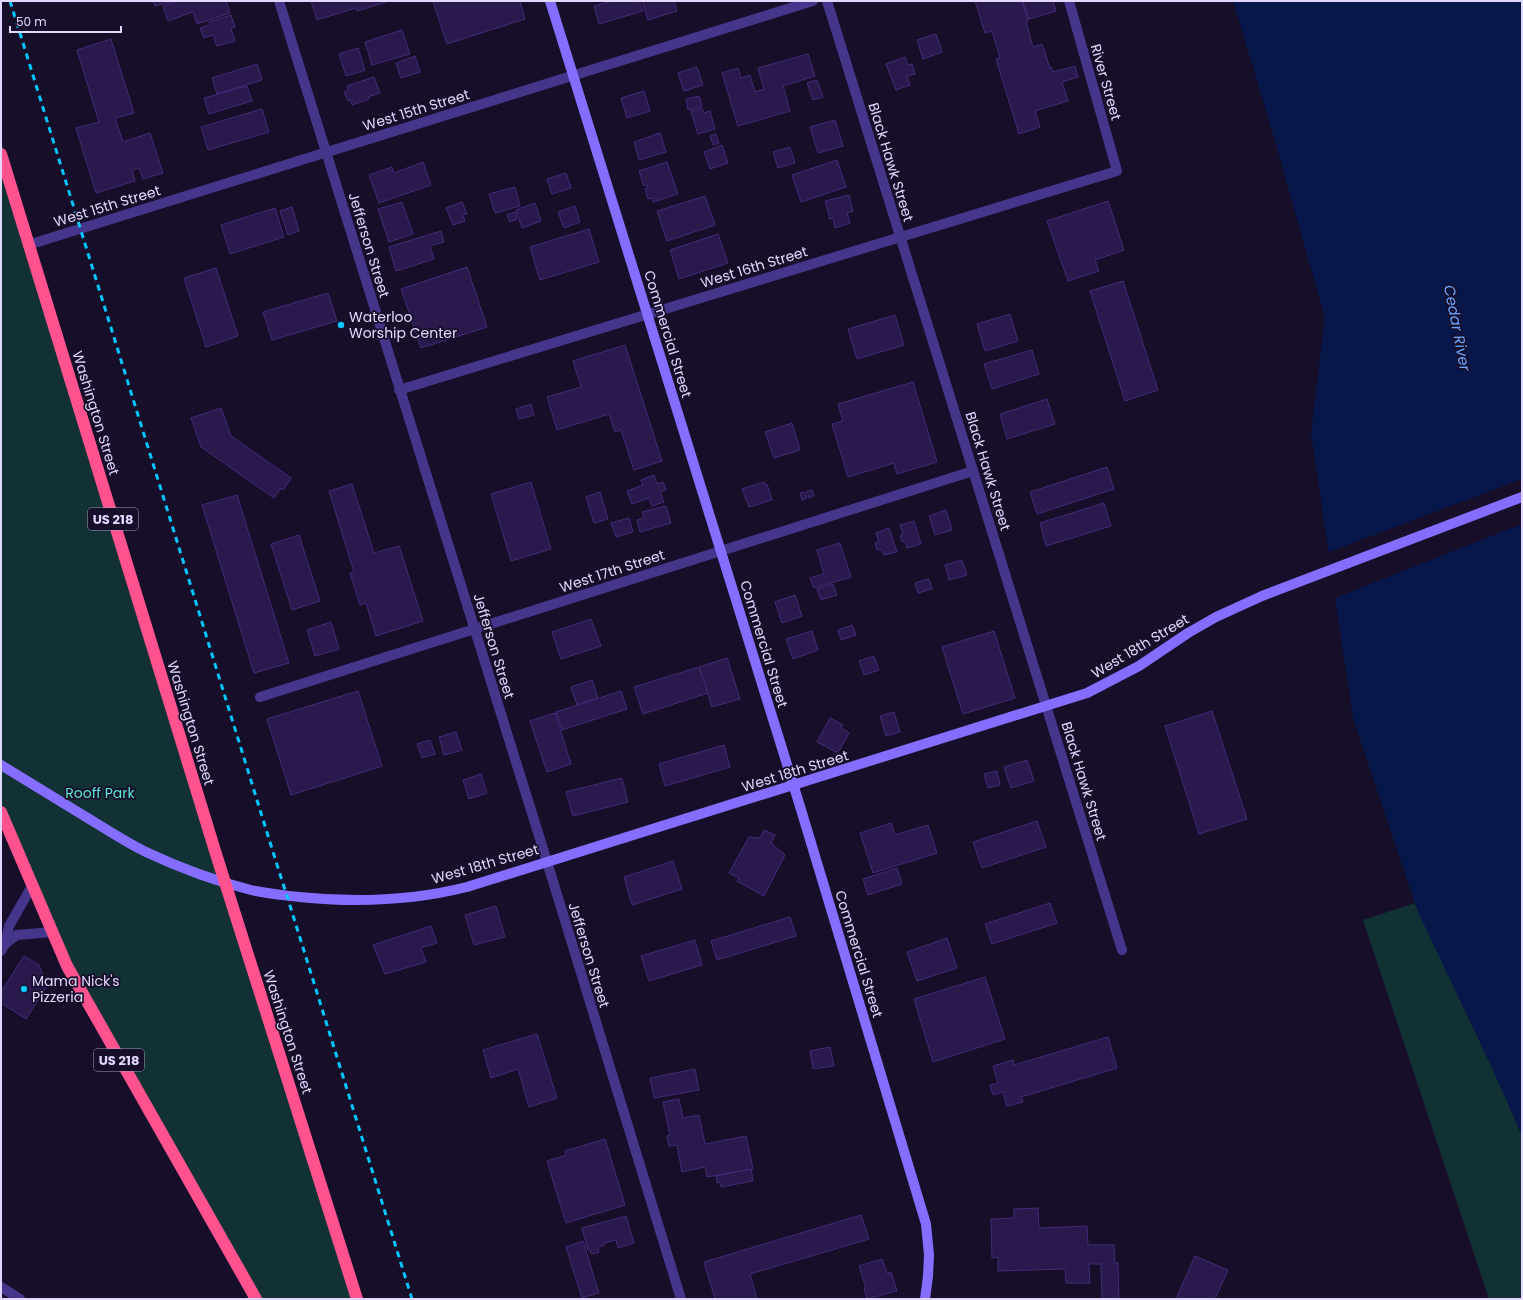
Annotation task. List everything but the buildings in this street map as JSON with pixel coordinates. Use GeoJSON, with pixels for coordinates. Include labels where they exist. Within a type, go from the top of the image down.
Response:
{"type":"FeatureCollection","features":[{"type":"Feature","properties":{"kind":"highway","name":"Washington Street"},"geometry":{"type":"LineString","coordinates":[[1,154],[225,883],[357,1299]]}},
{"type":"Feature","properties":{"kind":"highway","name":"US 218"},"geometry":{"type":"LineString","coordinates":[[1,812],[70,972],[256,1299]]}},
{"type":"Feature","properties":{"kind":"main road","name":"Commercial Street"},"geometry":{"type":"LineString","coordinates":[[550,1],[794,786],[926,1224],[929,1255],[925,1299]]}},
{"type":"Feature","properties":{"kind":"main road","name":"West 18th Street"},"geometry":{"type":"LineString","coordinates":[[1,765],[123,839],[198,874],[225,883],[253,890],[313,899],[379,901],[442,893],[467,887],[794,786],[1087,693],[1139,666],[1188,633],[1216,617],[1262,596],[1522,497]]}},
{"type":"Feature","properties":{"kind":"street","name":"Jefferson Street"},"geometry":{"type":"LineString","coordinates":[[279,1],[681,1299]]}},
{"type":"Feature","properties":{"kind":"street","name":"West 15th Street"},"geometry":{"type":"LineString","coordinates":[[28,245],[813,1]]}},
{"type":"Feature","properties":{"kind":"street","name":"Black Hawk Street"},"geometry":{"type":"LineString","coordinates":[[827,1],[1122,950]]}},
{"type":"Feature","properties":{"kind":"street","name":"River Street"},"geometry":{"type":"LineString","coordinates":[[1069,1],[1117,171]]}},
{"type":"Feature","properties":{"kind":"street","name":"West 16th Street"},"geometry":{"type":"LineString","coordinates":[[399,390],[1117,171]]}},
{"type":"Feature","properties":{"kind":"street","name":"West 17th Street"},"geometry":{"type":"LineString","coordinates":[[260,697],[973,471]]}},
{"type":"Feature","properties":{"kind":"street"},"geometry":{"type":"LineString","coordinates":[[3,948],[9,926],[32,886]]}},
{"type":"Feature","properties":{"kind":"street"},"geometry":{"type":"LineString","coordinates":[[3,948],[17,935],[52,932]]}},
{"type":"Feature","properties":{"kind":"street"},"geometry":{"type":"LineString","coordinates":[[1,1287],[20,1299]]}},
{"type":"Feature","properties":{"kind":"green space","name":"Rooff Park"},"geometry":{"type":"Polygon","coordinates":[[[1,140],[360,1299],[254,1299],[108,1041],[1,812],[1,140]]]}},
{"type":"Feature","properties":{"kind":"green space"},"geometry":{"type":"Polygon","coordinates":[[[1433,897],[1522,1103],[1522,1299],[1489,1299],[1363,920],[1433,897]]]}},
{"type":"Feature","properties":{"kind":"water","name":"Cedar River"},"geometry":{"type":"Polygon","coordinates":[[[1233,1],[1522,2],[1522,1136],[1493,1070],[1418,912],[1353,718],[1311,433],[1325,318],[1274,137],[1233,1]]]}},
{"type":"Feature","properties":{"kind":"pier"},"geometry":{"type":"Polygon","coordinates":[[[1522,479],[1522,524],[1335,598],[1329,552],[1522,479]]]}},
{"type":"Feature","properties":{"kind":"railway"},"geometry":{"type":"LineString","coordinates":[[10,1],[412,1299]]}},
{"type":"Feature","properties":{"kind":"place","name":"Waterloo Worship Center"},"geometry":{"type":"Point","coordinates":[341,325]}},
{"type":"Feature","properties":{"kind":"place","name":"Mama Nick's Pizzeria"},"geometry":{"type":"Point","coordinates":[24,989]}}]}
